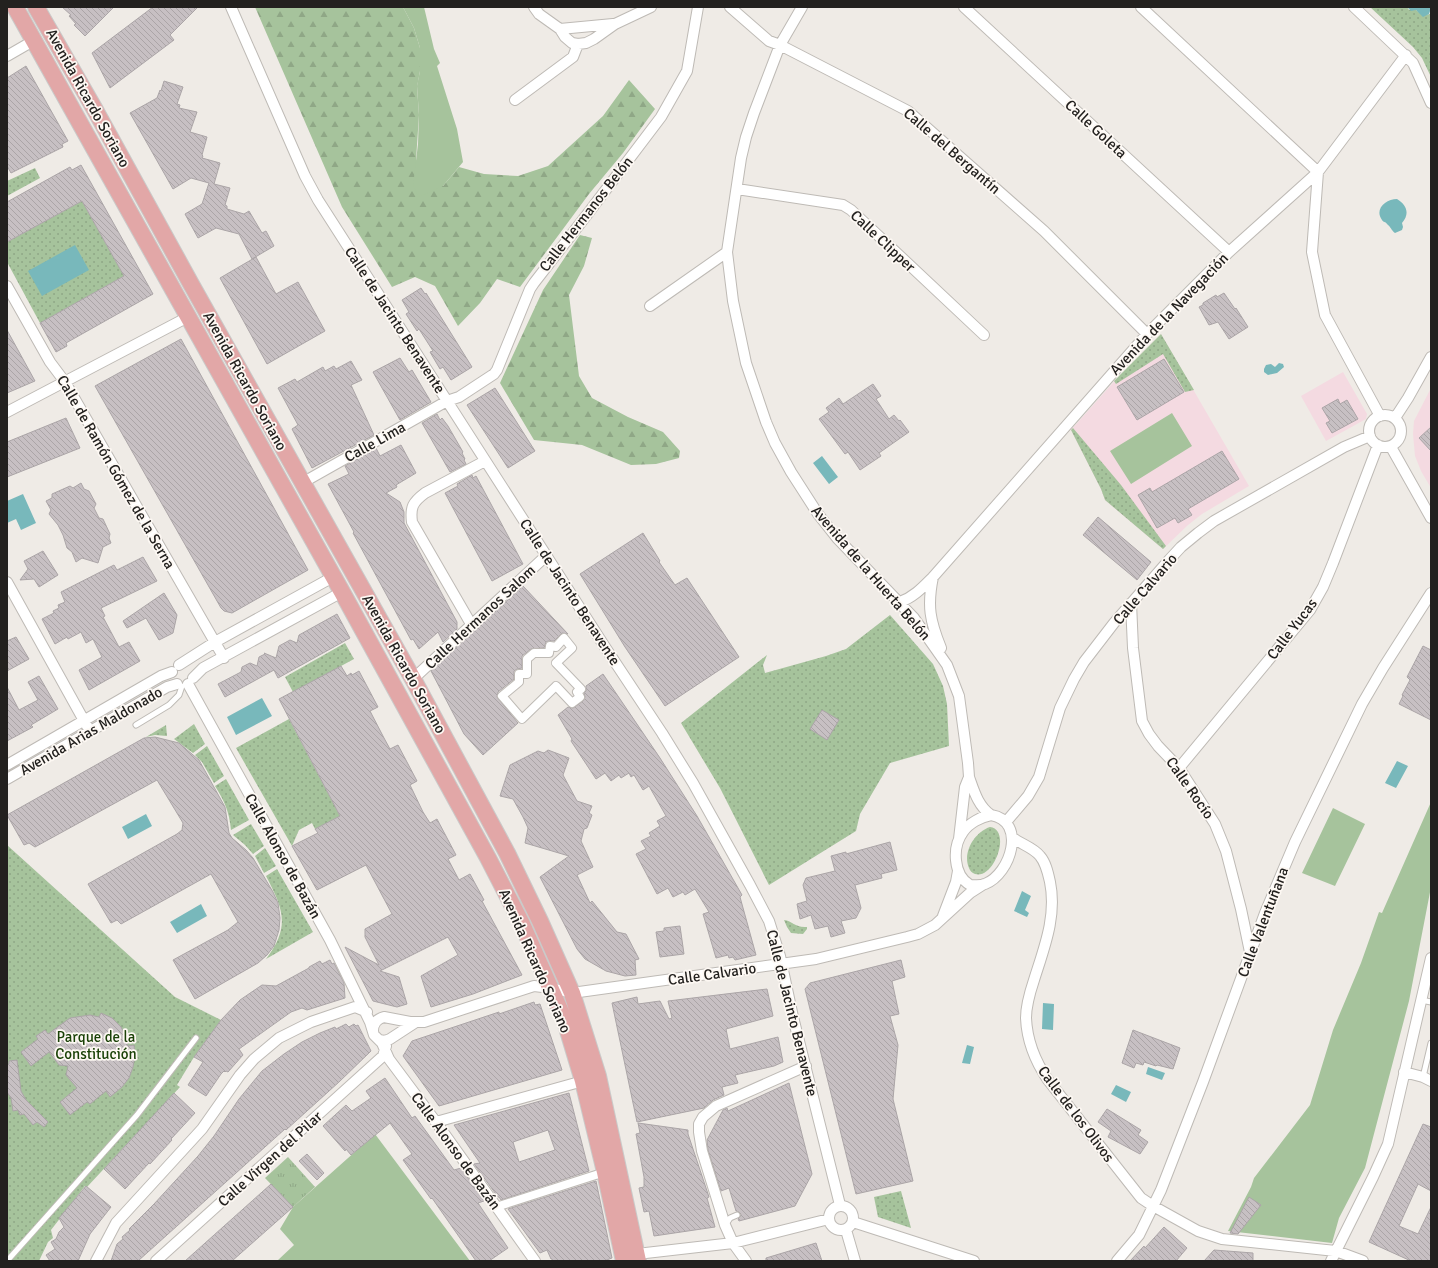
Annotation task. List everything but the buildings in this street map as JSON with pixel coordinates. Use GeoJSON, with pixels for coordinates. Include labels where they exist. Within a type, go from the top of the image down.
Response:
{"type":"FeatureCollection","features":[{"type":"Feature","properties":{"kind":"main road","name":"Avenida Ricardo Soriano"},"geometry":{"type":"LineString","coordinates":[[14,7],[339,584],[488,858],[522,924],[565,1021],[583,1081],[605,1172],[632,1259]]}},
{"type":"Feature","properties":{"kind":"main road","name":"Avenida Ricardo Soriano"},"geometry":{"type":"LineString","coordinates":[[37,8],[413,679],[507,853],[540,920],[572,993],[598,1076],[632,1259]]}},
{"type":"Feature","properties":{"kind":"main road"},"geometry":{"type":"LineString","coordinates":[[37,8],[33,41],[42,42],[48,46],[106,147],[136,186]]}},
{"type":"Feature","properties":{"kind":"main road"},"geometry":{"type":"LineString","coordinates":[[339,584],[343,555]]}},
{"type":"Feature","properties":{"kind":"main road","name":"Avenida Ricardo Soriano"},"geometry":{"type":"LineString","coordinates":[[339,584],[353,592],[434,736],[454,756]]}},
{"type":"Feature","properties":{"kind":"main road"},"geometry":{"type":"LineString","coordinates":[[565,1021],[565,1008],[572,993]]}},
{"type":"Feature","properties":{"kind":"street","name":"Calle de Jacinto Benavente"},"geometry":{"type":"LineString","coordinates":[[231,7],[305,176],[318,200],[605,647],[662,733],[693,783],[769,921],[782,964],[840,1206]]}},
{"type":"Feature","properties":{"kind":"street"},"geometry":{"type":"LineString","coordinates":[[534,7],[539,14],[560,29],[569,40],[578,44],[586,43],[594,39],[614,24],[651,7]]}},
{"type":"Feature","properties":{"kind":"street","name":"Calle Hermanos Belón"},"geometry":{"type":"LineString","coordinates":[[447,401],[465,394],[489,378],[497,370],[534,282],[590,212],[661,118],[687,71],[698,7]]}},
{"type":"Feature","properties":{"kind":"street","name":"Calle del Bergantín"},"geometry":{"type":"LineString","coordinates":[[730,7],[769,42],[780,45],[908,111],[1044,231],[1147,334]]}},
{"type":"Feature","properties":{"kind":"street","name":"Avenida de la Huerta Belón"},"geometry":{"type":"LineString","coordinates":[[802,7],[780,45],[754,112],[741,158],[727,252],[734,301],[746,363],[766,422],[775,443],[791,472],[818,514],[838,538],[914,618],[947,665],[959,696],[969,777],[979,803],[984,810],[992,814]]}},
{"type":"Feature","properties":{"kind":"street","name":"Calle Goleta"},"geometry":{"type":"LineString","coordinates":[[964,7],[1229,252]]}},
{"type":"Feature","properties":{"kind":"street"},"geometry":{"type":"LineString","coordinates":[[1141,7],[1318,172],[1312,252],[1325,315],[1380,416]]}},
{"type":"Feature","properties":{"kind":"street"},"geometry":{"type":"LineString","coordinates":[[1354,7],[1413,63],[1431,103]]}},
{"type":"Feature","properties":{"kind":"street"},"geometry":{"type":"LineString","coordinates":[[560,29],[614,24]]}},
{"type":"Feature","properties":{"kind":"street"},"geometry":{"type":"LineString","coordinates":[[7,56],[33,41]]}},
{"type":"Feature","properties":{"kind":"street"},"geometry":{"type":"LineString","coordinates":[[515,100],[573,57],[578,44]]}},
{"type":"Feature","properties":{"kind":"street","name":"Avenida de la Navegación"},"geometry":{"type":"LineString","coordinates":[[900,602],[907,600],[915,594],[933,577],[1147,334],[1229,252],[1318,172],[1406,55]]}},
{"type":"Feature","properties":{"kind":"street","name":"Calle Clipper"},"geometry":{"type":"LineString","coordinates":[[737,189],[843,205],[851,210],[984,335]]}},
{"type":"Feature","properties":{"kind":"street"},"geometry":{"type":"LineString","coordinates":[[650,306],[727,252]]}},
{"type":"Feature","properties":{"kind":"street","name":"Calle de Ramón Gómez de la Serna"},"geometry":{"type":"LineString","coordinates":[[7,286],[50,362],[65,382],[224,658]]}},
{"type":"Feature","properties":{"kind":"street"},"geometry":{"type":"LineString","coordinates":[[7,412],[188,317]]}},
{"type":"Feature","properties":{"kind":"street"},"geometry":{"type":"LineString","coordinates":[[1395,418],[1431,358]]}},
{"type":"Feature","properties":{"kind":"street","name":"Calle Lima"},"geometry":{"type":"LineString","coordinates":[[302,482],[447,401]]}},
{"type":"Feature","properties":{"kind":"street"},"geometry":{"type":"LineString","coordinates":[[1390,415],[1395,418],[1398,421],[1402,431],[1399,440],[1391,446],[1382,447],[1374,443],[1370,436],[1370,426],[1372,422],[1380,416],[1390,415]]}},
{"type":"Feature","properties":{"kind":"street","name":"Calle Calvario"},"geometry":{"type":"LineString","coordinates":[[1006,822],[1024,801],[1039,776],[1060,708],[1074,679],[1100,640],[1181,547],[1214,521],[1337,451],[1370,436]]}},
{"type":"Feature","properties":{"kind":"street","name":"Calle Yucas"},"geometry":{"type":"LineString","coordinates":[[1179,768],[1300,623],[1317,598],[1333,563],[1378,445]]}},
{"type":"Feature","properties":{"kind":"street"},"geometry":{"type":"LineString","coordinates":[[1391,446],[1431,518]]}},
{"type":"Feature","properties":{"kind":"street"},"geometry":{"type":"LineString","coordinates":[[471,624],[412,522],[411,514],[416,500],[425,493],[485,461]]}},
{"type":"Feature","properties":{"kind":"street","name":"Calle Hermanos Salom"},"geometry":{"type":"LineString","coordinates":[[413,679],[547,555]]}},
{"type":"Feature","properties":{"kind":"street"},"geometry":{"type":"LineString","coordinates":[[933,577],[929,608],[935,634],[947,665]]}},
{"type":"Feature","properties":{"kind":"street"},"geometry":{"type":"LineString","coordinates":[[7,582],[90,731]]}},
{"type":"Feature","properties":{"kind":"street","name":"Avenida Arias Maldonado"},"geometry":{"type":"LineString","coordinates":[[7,765],[175,668],[215,642],[339,584]]}},
{"type":"Feature","properties":{"kind":"street","name":"Avenida Arias Maldonado"},"geometry":{"type":"LineString","coordinates":[[7,779],[167,687],[185,683],[203,668],[224,658],[339,584]]}},
{"type":"Feature","properties":{"kind":"street","name":"Calle Valentuñana"},"geometry":{"type":"LineString","coordinates":[[1117,1261],[1139,1235],[1154,1206],[1203,1082],[1251,952],[1295,842],[1362,704],[1431,593]]}},
{"type":"Feature","properties":{"kind":"street","name":"Calle Rocío"},"geometry":{"type":"LineString","coordinates":[[1131,603],[1133,648],[1142,721],[1158,746],[1179,768],[1207,811],[1220,836],[1226,851],[1251,952]]}},
{"type":"Feature","properties":{"kind":"street"},"geometry":{"type":"LineString","coordinates":[[564,638],[572,648],[556,662],[581,689],[577,692],[580,697],[572,703],[556,686],[522,719],[502,696],[519,682],[519,674],[527,674],[527,659],[534,653],[549,654],[550,646],[556,646],[564,638]]}},
{"type":"Feature","properties":{"kind":"street"},"geometry":{"type":"LineString","coordinates":[[182,664],[189,666],[193,671],[185,683],[172,679],[175,668],[182,664]]}},
{"type":"Feature","properties":{"kind":"street","name":"Calle Alonso de Bazán"},"geometry":{"type":"LineString","coordinates":[[185,683],[330,940],[373,1031]]}},
{"type":"Feature","properties":{"kind":"street","name":"Avenida de la Huerta Belón"},"geometry":{"type":"LineString","coordinates":[[959,839],[965,787],[969,777]]}},
{"type":"Feature","properties":{"kind":"street"},"geometry":{"type":"LineString","coordinates":[[992,814],[1006,822],[1013,838],[1011,852],[1004,866],[995,878],[984,884],[970,885],[961,878],[958,871],[956,855],[959,839],[963,831],[981,818],[992,814]]}},
{"type":"Feature","properties":{"kind":"street","name":"Calle de los Olivos"},"geometry":{"type":"LineString","coordinates":[[1013,838],[1040,855],[1048,873],[1051,887],[1051,916],[1048,932],[1027,1002],[1026,1017],[1032,1051],[1038,1065],[1048,1080],[1131,1186],[1141,1198],[1198,1231],[1222,1238],[1336,1252],[1363,1261]]}},
{"type":"Feature","properties":{"kind":"street"},"geometry":{"type":"LineString","coordinates":[[942,920],[956,882],[958,871]]}},
{"type":"Feature","properties":{"kind":"street","name":"Calle Calvario"},"geometry":{"type":"LineString","coordinates":[[572,993],[816,959],[907,937],[927,930],[942,920],[970,893],[984,884]]}},
{"type":"Feature","properties":{"kind":"street"},"geometry":{"type":"LineString","coordinates":[[1331,1261],[1388,1144],[1431,958]]}},
{"type":"Feature","properties":{"kind":"street"},"geometry":{"type":"LineString","coordinates":[[96,1261],[116,1223],[202,1129],[240,1075],[254,1058],[267,1047],[301,1026],[360,1006],[386,1018],[396,1026],[396,1032],[386,1047],[375,1037],[373,1026],[375,1021],[386,1018],[424,1022],[534,986],[572,993]]}},
{"type":"Feature","properties":{"kind":"street","name":"Calle Virgen del Pilar"},"geometry":{"type":"LineString","coordinates":[[156,1261],[386,1047],[416,1022]]}},
{"type":"Feature","properties":{"kind":"street","name":"Calle Alonso de Bazán"},"geometry":{"type":"LineString","coordinates":[[386,1047],[436,1122],[535,1261]]}},
{"type":"Feature","properties":{"kind":"street"},"geometry":{"type":"LineString","coordinates":[[746,1261],[733,1243],[725,1225],[700,1141],[700,1124],[703,1117],[716,1106],[806,1066]]}},
{"type":"Feature","properties":{"kind":"street"},"geometry":{"type":"LineString","coordinates":[[1404,1072],[1427,1079]]}},
{"type":"Feature","properties":{"kind":"street"},"geometry":{"type":"LineString","coordinates":[[436,1122],[583,1081]]}},
{"type":"Feature","properties":{"kind":"street"},"geometry":{"type":"LineString","coordinates":[[496,1207],[605,1172]]}},
{"type":"Feature","properties":{"kind":"street"},"geometry":{"type":"LineString","coordinates":[[855,1261],[849,1226],[853,1214],[851,1210],[844,1206],[836,1206],[831,1211],[829,1219],[831,1225],[838,1230],[849,1226],[974,1261]]}},
{"type":"Feature","properties":{"kind":"street"},"geometry":{"type":"LineString","coordinates":[[632,1259],[733,1243],[829,1219]]}},
{"type":"Feature","properties":{"kind":"lane"},"geometry":{"type":"LineString","coordinates":[[136,725],[169,705],[179,695],[185,683]]}},
{"type":"Feature","properties":{"kind":"lane"},"geometry":{"type":"LineString","coordinates":[[1421,1000],[1431,1002]]}},
{"type":"Feature","properties":{"kind":"lane"},"geometry":{"type":"LineString","coordinates":[[7,1261],[137,1115],[196,1038]]}},
{"type":"Feature","properties":{"kind":"lane"},"geometry":{"type":"LineString","coordinates":[[1427,1079],[1431,1043]]}},
{"type":"Feature","properties":{"kind":"lane"},"geometry":{"type":"LineString","coordinates":[[725,1225],[730,1218],[737,1215]]}},
{"type":"Feature","properties":{"kind":"shaded area"},"geometry":{"type":"Polygon","coordinates":[[[1161,334],[1249,486],[1202,514],[1163,549],[1105,500],[1101,489],[1071,430],[1111,385],[1161,334]]]}},
{"type":"Feature","properties":{"kind":"shaded area"},"geometry":{"type":"Polygon","coordinates":[[[1343,372],[1367,414],[1366,419],[1326,441],[1301,396],[1343,372]]]}},
{"type":"Feature","properties":{"kind":"shaded area"},"geometry":{"type":"Polygon","coordinates":[[[1431,388],[1431,488],[1421,471],[1415,456],[1413,434],[1414,421],[1431,388]]]}},
{"type":"Feature","properties":{"kind":"green space"},"geometry":{"type":"Polygon","coordinates":[[[255,7],[403,7],[414,28],[420,48],[420,71],[417,87],[419,115],[416,160],[443,186],[459,167],[484,174],[518,176],[548,166],[603,116],[629,80],[655,109],[623,153],[589,194],[520,287],[497,279],[480,303],[458,326],[435,286],[415,277],[392,287],[342,207],[255,7]]]}},
{"type":"Feature","properties":{"kind":"green space"},"geometry":{"type":"Polygon","coordinates":[[[403,7],[424,7],[434,49],[440,63],[437,66],[457,129],[463,162],[443,186],[419,197],[413,186],[418,144],[419,115],[417,86],[420,71],[420,48],[414,28],[403,7]]]}},
{"type":"Feature","properties":{"kind":"green space"},"geometry":{"type":"Polygon","coordinates":[[[1370,7],[1407,7],[1409,10],[1416,10],[1424,15],[1431,14],[1431,77],[1422,58],[1413,47],[1370,7]]]}},
{"type":"Feature","properties":{"kind":"green space"},"geometry":{"type":"Polygon","coordinates":[[[35,168],[40,178],[7,196],[7,181],[35,168]]]}},
{"type":"Feature","properties":{"kind":"green space"},"geometry":{"type":"Polygon","coordinates":[[[82,201],[124,276],[40,323],[7,262],[7,242],[82,201]]]}},
{"type":"Feature","properties":{"kind":"green space"},"geometry":{"type":"Polygon","coordinates":[[[580,235],[592,238],[584,266],[569,295],[579,376],[592,398],[628,417],[663,432],[680,451],[679,458],[656,464],[631,465],[582,445],[534,440],[500,383],[543,290],[580,235]]]}},
{"type":"Feature","properties":{"kind":"green space"},"geometry":{"type":"Polygon","coordinates":[[[1161,334],[1194,390],[1185,392],[1163,354],[1116,384],[1114,381],[1161,334]]]}},
{"type":"Feature","properties":{"kind":"green space"},"geometry":{"type":"Polygon","coordinates":[[[1172,413],[1192,446],[1131,484],[1110,451],[1172,413]]]}},
{"type":"Feature","properties":{"kind":"green space"},"geometry":{"type":"Polygon","coordinates":[[[1073,428],[1121,485],[1166,546],[1163,549],[1105,500],[1101,489],[1071,430],[1073,428]]]}},
{"type":"Feature","properties":{"kind":"green space"},"geometry":{"type":"Polygon","coordinates":[[[890,615],[933,664],[943,686],[947,704],[949,746],[890,763],[860,814],[856,831],[769,885],[720,788],[681,723],[767,655],[763,665],[765,673],[826,656],[846,649],[890,615]]]}},
{"type":"Feature","properties":{"kind":"green space"},"geometry":{"type":"Polygon","coordinates":[[[345,643],[354,659],[293,692],[285,677],[345,643]]]}},
{"type":"Feature","properties":{"kind":"green space"},"geometry":{"type":"Polygon","coordinates":[[[289,719],[340,816],[315,829],[312,823],[299,830],[292,846],[236,748],[289,719]]]}},
{"type":"Feature","properties":{"kind":"green space"},"geometry":{"type":"Polygon","coordinates":[[[194,724],[205,744],[193,753],[174,739],[194,724]]]}},
{"type":"Feature","properties":{"kind":"green space"},"geometry":{"type":"Polygon","coordinates":[[[166,725],[167,736],[155,735],[146,737],[166,725]]]}},
{"type":"Feature","properties":{"kind":"green space"},"geometry":{"type":"Polygon","coordinates":[[[207,746],[224,776],[214,783],[202,762],[195,755],[207,746]]]}},
{"type":"Feature","properties":{"kind":"green space"},"geometry":{"type":"Polygon","coordinates":[[[226,779],[249,820],[231,830],[226,807],[215,786],[226,779]]]}},
{"type":"Feature","properties":{"kind":"green space"},"geometry":{"type":"Polygon","coordinates":[[[1431,802],[1431,887],[1409,1001],[1365,1168],[1339,1218],[1332,1243],[1228,1231],[1251,1187],[1254,1178],[1310,1105],[1333,1030],[1361,963],[1379,912],[1382,913],[1431,802]]]}},
{"type":"Feature","properties":{"kind":"green space"},"geometry":{"type":"Polygon","coordinates":[[[1333,808],[1365,824],[1335,886],[1302,873],[1333,808]]]}},
{"type":"Feature","properties":{"kind":"green space"},"geometry":{"type":"Polygon","coordinates":[[[251,824],[264,846],[253,854],[233,835],[251,824]]]}},
{"type":"Feature","properties":{"kind":"green space"},"geometry":{"type":"Polygon","coordinates":[[[990,827],[996,830],[1000,836],[998,854],[994,863],[988,870],[982,874],[975,874],[970,870],[967,862],[969,849],[971,843],[979,833],[990,827]]]}},
{"type":"Feature","properties":{"kind":"green space","name":"Parque de la Constitución"},"geometry":{"type":"Polygon","coordinates":[[[7,845],[175,997],[221,1020],[194,1057],[177,1085],[180,1087],[87,1187],[85,1186],[51,1230],[53,1238],[48,1242],[39,1261],[7,1260],[7,845]]]}},
{"type":"Feature","properties":{"kind":"green space"},"geometry":{"type":"Polygon","coordinates":[[[265,848],[276,866],[264,873],[255,856],[265,848]]]}},
{"type":"Feature","properties":{"kind":"green space"},"geometry":{"type":"Polygon","coordinates":[[[277,869],[313,932],[266,959],[279,937],[281,927],[282,918],[280,908],[277,898],[266,876],[277,869]]]}},
{"type":"Feature","properties":{"kind":"green space"},"geometry":{"type":"Polygon","coordinates":[[[784,920],[807,927],[807,929],[803,934],[791,933],[784,920]]]}},
{"type":"Feature","properties":{"kind":"green space"},"geometry":{"type":"Polygon","coordinates":[[[375,1134],[470,1261],[277,1261],[294,1245],[280,1229],[293,1207],[375,1134]]]}},
{"type":"Feature","properties":{"kind":"green space"},"geometry":{"type":"Polygon","coordinates":[[[288,1157],[315,1187],[293,1207],[265,1178],[288,1157]]]}},
{"type":"Feature","properties":{"kind":"green space"},"geometry":{"type":"Polygon","coordinates":[[[901,1191],[911,1228],[878,1217],[874,1197],[901,1191]]]}},
{"type":"Feature","properties":{"kind":"water"},"geometry":{"type":"Polygon","coordinates":[[[1407,7],[1431,8],[1429,14],[1423,17],[1416,10],[1411,11],[1407,7]]]}},
{"type":"Feature","properties":{"kind":"water"},"geometry":{"type":"Polygon","coordinates":[[[1393,199],[1397,199],[1403,204],[1407,213],[1402,223],[1402,230],[1395,233],[1382,220],[1379,212],[1382,205],[1393,199]]]}},
{"type":"Feature","properties":{"kind":"water"},"geometry":{"type":"Polygon","coordinates":[[[75,245],[89,270],[42,296],[28,271],[75,245]]]}},
{"type":"Feature","properties":{"kind":"water"},"geometry":{"type":"Polygon","coordinates":[[[1279,363],[1283,364],[1284,367],[1277,373],[1268,375],[1264,372],[1266,365],[1271,364],[1275,367],[1279,363]]]}},
{"type":"Feature","properties":{"kind":"water"},"geometry":{"type":"Polygon","coordinates":[[[822,456],[838,477],[829,484],[813,463],[822,456]]]}},
{"type":"Feature","properties":{"kind":"water"},"geometry":{"type":"Polygon","coordinates":[[[23,494],[36,523],[21,530],[16,519],[7,523],[7,501],[23,494]]]}},
{"type":"Feature","properties":{"kind":"water"},"geometry":{"type":"Polygon","coordinates":[[[262,698],[272,716],[236,735],[227,717],[262,698]]]}},
{"type":"Feature","properties":{"kind":"water"},"geometry":{"type":"Polygon","coordinates":[[[1397,761],[1408,766],[1396,788],[1385,783],[1397,761]]]}},
{"type":"Feature","properties":{"kind":"water"},"geometry":{"type":"Polygon","coordinates":[[[146,814],[152,826],[128,839],[122,827],[146,814]]]}},
{"type":"Feature","properties":{"kind":"water"},"geometry":{"type":"Polygon","coordinates":[[[1022,891],[1031,896],[1025,910],[1029,913],[1027,917],[1014,911],[1022,891]]]}},
{"type":"Feature","properties":{"kind":"water"},"geometry":{"type":"Polygon","coordinates":[[[201,904],[207,916],[177,933],[170,922],[201,904]]]}},
{"type":"Feature","properties":{"kind":"water"},"geometry":{"type":"Polygon","coordinates":[[[1043,1003],[1054,1004],[1053,1030],[1042,1029],[1043,1003]]]}},
{"type":"Feature","properties":{"kind":"water"},"geometry":{"type":"Polygon","coordinates":[[[967,1045],[974,1047],[970,1064],[962,1063],[967,1045]]]}},
{"type":"Feature","properties":{"kind":"water"},"geometry":{"type":"Polygon","coordinates":[[[1148,1067],[1165,1073],[1162,1080],[1146,1074],[1148,1067]]]}},
{"type":"Feature","properties":{"kind":"water"},"geometry":{"type":"Polygon","coordinates":[[[1116,1085],[1131,1092],[1126,1102],[1111,1094],[1116,1085]]]}}]}
